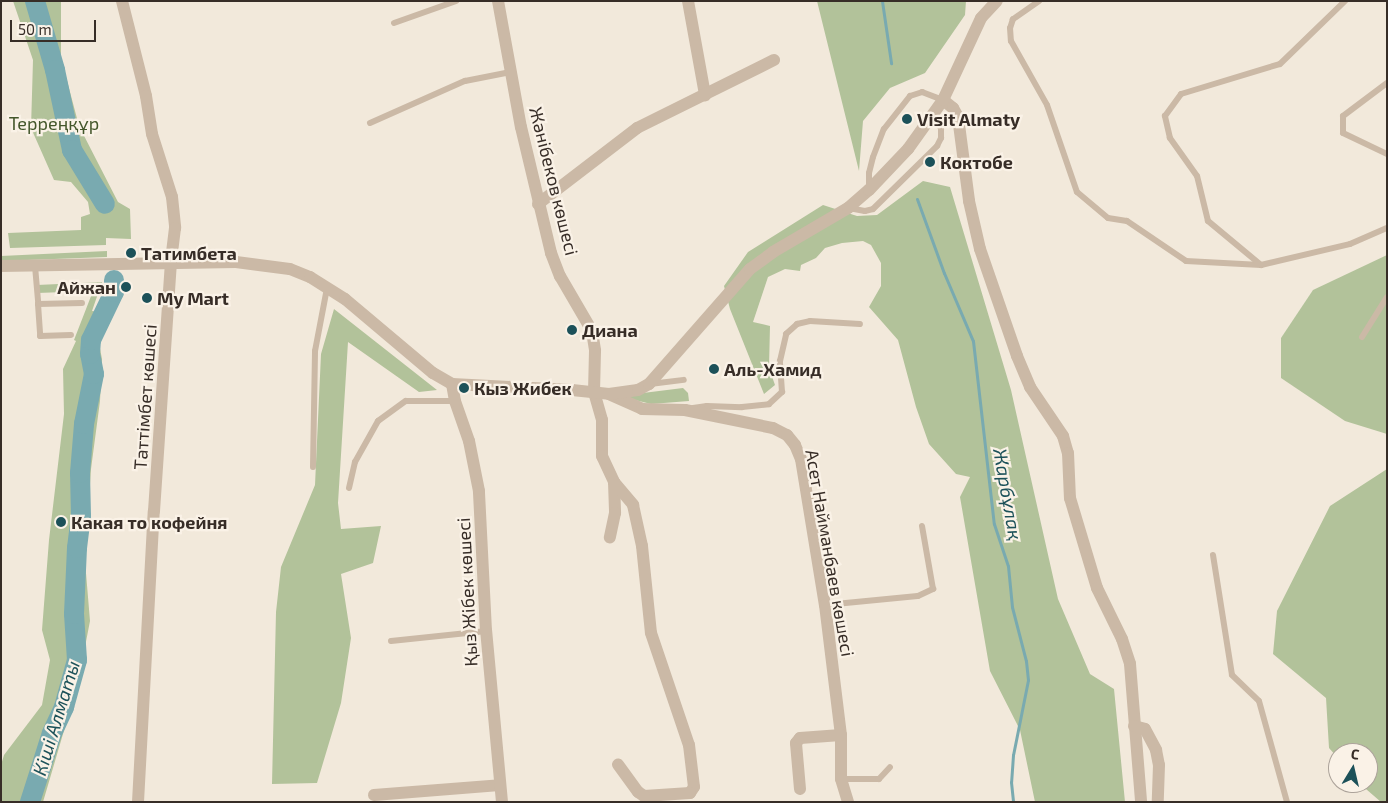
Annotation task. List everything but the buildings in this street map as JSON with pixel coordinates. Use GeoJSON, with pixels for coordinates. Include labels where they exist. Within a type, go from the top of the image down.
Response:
{"type":"FeatureCollection","features":[{"type":"Feature","properties":{"kind":"street","name":"Таттімбет көшесі"},"geometry":{"type":"LineString","coordinates":[[122,1],[146,96],[152,134],[172,197],[175,228],[154,510],[138,802]]}},
{"type":"Feature","properties":{"kind":"street","name":"Жәнібеков көшесі"},"geometry":{"type":"LineString","coordinates":[[498,1],[538,204],[551,253],[560,276],[592,332],[595,351],[594,392]]}},
{"type":"Feature","properties":{"kind":"street"},"geometry":{"type":"LineString","coordinates":[[688,1],[706,95]]}},
{"type":"Feature","properties":{"kind":"street"},"geometry":{"type":"LineString","coordinates":[[1,266],[236,262],[290,269],[328,286],[433,374],[452,384],[609,394],[638,390],[649,384],[750,269],[773,252],[848,208],[869,190],[908,149],[943,100],[981,18],[997,1]]}},
{"type":"Feature","properties":{"kind":"street"},"geometry":{"type":"LineString","coordinates":[[538,204],[637,128],[774,60]]}},
{"type":"Feature","properties":{"kind":"street"},"geometry":{"type":"LineString","coordinates":[[943,100],[953,108],[958,117],[969,201],[980,249],[1017,356],[1030,387],[1063,436],[1068,453],[1070,498],[1097,588],[1122,639],[1130,664],[1141,802]]}},
{"type":"Feature","properties":{"kind":"street","name":"Қыз Жібек көшесі"},"geometry":{"type":"LineString","coordinates":[[452,384],[455,401],[469,441],[479,491],[486,631],[502,802]]}},
{"type":"Feature","properties":{"kind":"street"},"geometry":{"type":"LineString","coordinates":[[594,392],[602,420],[602,456],[614,482],[634,505],[642,546],[651,634],[689,745],[694,787],[690,793],[644,796],[618,764]]}},
{"type":"Feature","properties":{"kind":"street","name":"Асет Найманбаев көшесі"},"geometry":{"type":"LineString","coordinates":[[609,394],[642,410],[685,410],[773,428],[787,435],[795,445],[800,459],[825,605],[841,735],[841,779],[848,802]]}},
{"type":"Feature","properties":{"kind":"street"},"geometry":{"type":"LineString","coordinates":[[610,537],[615,513],[614,482]]}},
{"type":"Feature","properties":{"kind":"street"},"geometry":{"type":"LineString","coordinates":[[1134,726],[1145,728],[1156,750],[1159,765],[1158,802]]}},
{"type":"Feature","properties":{"kind":"street"},"geometry":{"type":"LineString","coordinates":[[800,789],[796,742],[800,738],[841,735]]}},
{"type":"Feature","properties":{"kind":"street"},"geometry":{"type":"LineString","coordinates":[[374,795],[500,785]]}},
{"type":"Feature","properties":{"kind":"lane"},"geometry":{"type":"LineString","coordinates":[[394,23],[456,1]]}},
{"type":"Feature","properties":{"kind":"lane"},"geometry":{"type":"LineString","coordinates":[[1039,1],[1013,19],[1010,28],[1011,41],[1047,105],[1076,192],[1108,218],[1127,221],[1186,261],[1261,265],[1350,244],[1387,228]]}},
{"type":"Feature","properties":{"kind":"lane"},"geometry":{"type":"LineString","coordinates":[[1261,265],[1208,221],[1197,176],[1170,138],[1166,116],[1181,94],[1280,64],[1345,1]]}},
{"type":"Feature","properties":{"kind":"lane"},"geometry":{"type":"LineString","coordinates":[[370,123],[465,82],[511,72]]}},
{"type":"Feature","properties":{"kind":"lane"},"geometry":{"type":"LineString","coordinates":[[1387,83],[1343,116],[1342,133],[1387,154]]}},
{"type":"Feature","properties":{"kind":"lane"},"geometry":{"type":"LineString","coordinates":[[869,190],[869,173],[884,129],[910,96],[922,92],[943,100]]}},
{"type":"Feature","properties":{"kind":"lane"},"geometry":{"type":"LineString","coordinates":[[848,208],[865,211],[873,209],[937,146],[941,138],[941,129],[935,113]]}},
{"type":"Feature","properties":{"kind":"lane"},"geometry":{"type":"LineString","coordinates":[[35,266],[40,336],[71,335]]}},
{"type":"Feature","properties":{"kind":"lane"},"geometry":{"type":"LineString","coordinates":[[313,467],[315,351],[328,286]]}},
{"type":"Feature","properties":{"kind":"lane"},"geometry":{"type":"LineString","coordinates":[[1362,337],[1387,297]]}},
{"type":"Feature","properties":{"kind":"lane"},"geometry":{"type":"LineString","coordinates":[[38,304],[82,303]]}},
{"type":"Feature","properties":{"kind":"lane"},"geometry":{"type":"LineString","coordinates":[[685,410],[707,406],[742,407],[769,404],[782,392],[780,361],[786,334],[797,324],[810,321],[860,324]]}},
{"type":"Feature","properties":{"kind":"lane"},"geometry":{"type":"LineString","coordinates":[[649,384],[684,380]]}},
{"type":"Feature","properties":{"kind":"lane"},"geometry":{"type":"LineString","coordinates":[[349,488],[355,462],[378,421],[406,401],[455,401]]}},
{"type":"Feature","properties":{"kind":"lane"},"geometry":{"type":"LineString","coordinates":[[825,605],[918,596],[933,589],[922,526]]}},
{"type":"Feature","properties":{"kind":"lane"},"geometry":{"type":"LineString","coordinates":[[1213,555],[1232,675],[1259,701],[1287,802]]}},
{"type":"Feature","properties":{"kind":"lane"},"geometry":{"type":"LineString","coordinates":[[391,641],[486,631]]}},
{"type":"Feature","properties":{"kind":"lane"},"geometry":{"type":"LineString","coordinates":[[841,779],[879,779],[890,767]]}},
{"type":"Feature","properties":{"kind":"green space","name":"Терреңқұр"},"geometry":{"type":"Polygon","coordinates":[[[13,1],[61,1],[61,58],[79,126],[118,202],[130,209],[131,239],[106,238],[106,245],[10,248],[8,233],[81,230],[81,217],[90,214],[88,202],[71,182],[54,180],[31,128],[33,60],[13,1]]]}},
{"type":"Feature","properties":{"kind":"green space"},"geometry":{"type":"Polygon","coordinates":[[[817,1],[966,1],[965,15],[925,73],[890,88],[863,121],[859,171],[817,1]]]}},
{"type":"Feature","properties":{"kind":"green space"},"geometry":{"type":"Polygon","coordinates":[[[923,181],[950,187],[1011,390],[1058,599],[1090,674],[1114,689],[1125,802],[1035,802],[1020,730],[990,671],[960,497],[970,477],[956,474],[929,444],[916,407],[898,340],[869,307],[881,286],[881,263],[871,245],[863,241],[842,243],[825,248],[816,258],[801,265],[800,271],[785,269],[768,277],[753,322],[770,326],[769,368],[775,385],[764,394],[730,309],[724,286],[748,252],[823,205],[857,216],[877,215],[923,181]]]}},
{"type":"Feature","properties":{"kind":"green space"},"geometry":{"type":"Polygon","coordinates":[[[107,251],[107,257],[1,261],[1,256],[107,251]]]}},
{"type":"Feature","properties":{"kind":"green space"},"geometry":{"type":"Polygon","coordinates":[[[1387,255],[1387,434],[1345,421],[1281,378],[1281,338],[1313,290],[1387,255]]]}},
{"type":"Feature","properties":{"kind":"green space"},"geometry":{"type":"Polygon","coordinates":[[[102,282],[92,311],[110,313],[98,338],[102,359],[100,401],[91,469],[85,561],[90,621],[78,683],[43,802],[1,802],[1,765],[4,755],[42,705],[50,660],[42,630],[49,540],[64,414],[63,369],[76,341],[74,340],[93,291],[37,293],[37,285],[102,282]]]}},
{"type":"Feature","properties":{"kind":"green space"},"geometry":{"type":"Polygon","coordinates":[[[334,309],[437,390],[419,392],[348,342],[338,503],[341,529],[381,526],[373,563],[341,574],[351,638],[341,703],[317,783],[272,784],[276,612],[281,567],[315,485],[321,354],[334,309]]]}},
{"type":"Feature","properties":{"kind":"green space"},"geometry":{"type":"Polygon","coordinates":[[[683,388],[688,393],[689,401],[651,404],[619,396],[683,388]]]}},
{"type":"Feature","properties":{"kind":"green space"},"geometry":{"type":"Polygon","coordinates":[[[1387,469],[1387,802],[1381,802],[1371,793],[1378,793],[1378,743],[1329,743],[1326,698],[1273,654],[1277,611],[1330,506],[1387,469]]]}},
{"type":"Feature","properties":{"kind":"waterway","name":"Кіші Алматы"},"geometry":{"type":"LineString","coordinates":[[35,1],[55,70],[72,150],[105,204]]}},
{"type":"Feature","properties":{"kind":"waterway","name":"Жарбұлақ"},"geometry":{"type":"LineString","coordinates":[[882,1],[891,63]]}},
{"type":"Feature","properties":{"kind":"waterway","name":"Жарбұлақ"},"geometry":{"type":"LineString","coordinates":[[917,199],[944,273],[973,341],[994,524],[1008,566],[1012,607],[1026,661],[1028,680],[1013,755],[1011,782],[1013,802]]}},
{"type":"Feature","properties":{"kind":"waterway","name":"Кіші Алматы"},"geometry":{"type":"LineString","coordinates":[[30,802],[52,733],[64,707],[77,660],[74,614],[77,548],[81,516],[80,473],[84,424],[94,374],[90,354],[91,340],[114,292],[114,280]]}},
{"type":"Feature","properties":{"kind":"place","name":"Visit Almaty"},"geometry":{"type":"Point","coordinates":[907,119]}},
{"type":"Feature","properties":{"kind":"place","name":"Коктобе"},"geometry":{"type":"Point","coordinates":[930,162]}},
{"type":"Feature","properties":{"kind":"place","name":"Татимбета"},"geometry":{"type":"Point","coordinates":[131,253]}},
{"type":"Feature","properties":{"kind":"place","name":"Айжан"},"geometry":{"type":"Point","coordinates":[126,287]}},
{"type":"Feature","properties":{"kind":"place","name":"My Mart"},"geometry":{"type":"Point","coordinates":[147,298]}},
{"type":"Feature","properties":{"kind":"place","name":"Диана"},"geometry":{"type":"Point","coordinates":[572,330]}},
{"type":"Feature","properties":{"kind":"place","name":"Аль-Хамид"},"geometry":{"type":"Point","coordinates":[714,369]}},
{"type":"Feature","properties":{"kind":"place","name":"Кыз Жибек"},"geometry":{"type":"Point","coordinates":[464,388]}},
{"type":"Feature","properties":{"kind":"place","name":"Какая то кофейня"},"geometry":{"type":"Point","coordinates":[61,522]}}]}
